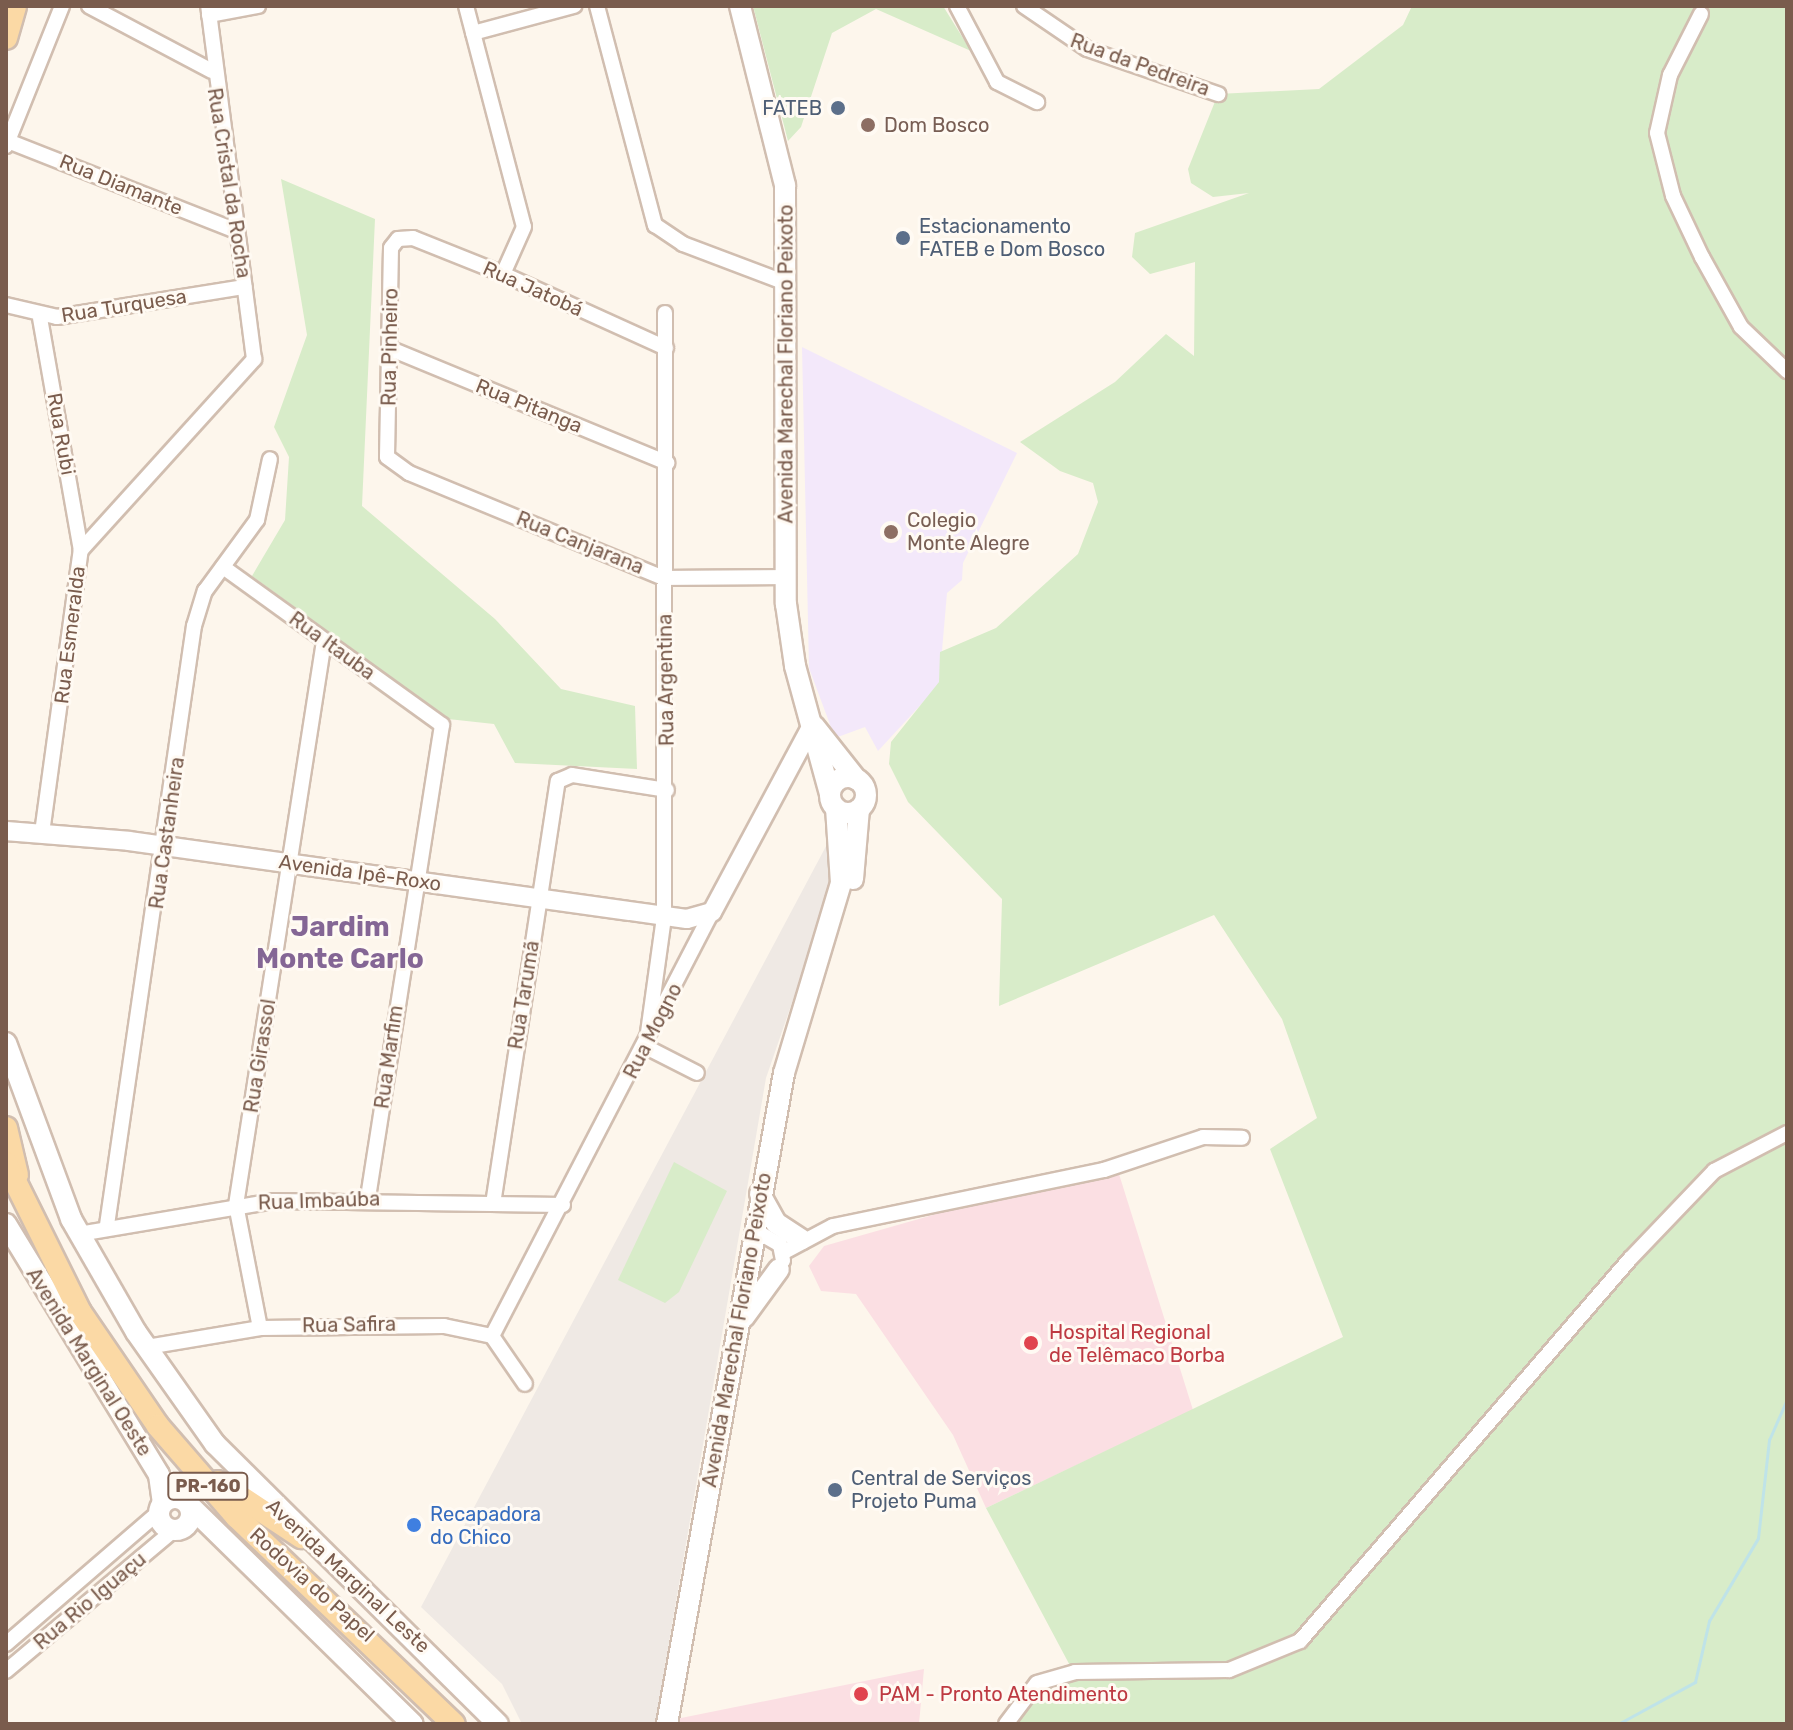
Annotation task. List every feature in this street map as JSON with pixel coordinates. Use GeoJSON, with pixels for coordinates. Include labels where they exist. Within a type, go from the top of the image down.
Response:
{"type":"FeatureCollection","features":[{"type":"Feature","properties":{"kind":"main road"},"geometry":{"type":"LineString","coordinates":[[6,38],[15,6]]}},
{"type":"Feature","properties":{"kind":"main road","name":"Avenida Marechal Floriano Peixoto"},"geometry":{"type":"LineString","coordinates":[[740,6],[785,185],[785,577],[795,666],[831,796],[842,859],[827,941]]}},
{"type":"Feature","properties":{"kind":"main road","name":"Avenida Marechal Floriano Peixoto"},"geometry":{"type":"LineString","coordinates":[[667,1724],[784,1073],[827,941],[850,892],[859,809],[866,791],[813,724]]}},
{"type":"Feature","properties":{"kind":"main road"},"geometry":{"type":"LineString","coordinates":[[831,796],[839,755]]}},
{"type":"Feature","properties":{"kind":"main road"},"geometry":{"type":"LineString","coordinates":[[831,796],[841,778],[856,779]]}},
{"type":"Feature","properties":{"kind":"main road"},"geometry":{"type":"LineString","coordinates":[[831,796],[859,809]]}},
{"type":"Feature","properties":{"kind":"main road","name":"Avenida Marginal Leste"},"geometry":{"type":"LineString","coordinates":[[6,1043],[41,1149],[79,1234],[147,1347],[215,1444],[301,1537],[399,1621],[498,1724]]}},
{"type":"Feature","properties":{"kind":"main road","name":"Rodovia do Papel"},"geometry":{"type":"LineString","coordinates":[[6,1128],[23,1199]]}},
{"type":"Feature","properties":{"kind":"main road","name":"Rodovia do Papel"},"geometry":{"type":"LineString","coordinates":[[6,1163],[80,1312],[182,1455],[454,1724]]}},
{"type":"Feature","properties":{"kind":"main road"},"geometry":{"type":"LineString","coordinates":[[760,1194],[776,1223],[801,1239]]}},
{"type":"Feature","properties":{"kind":"main road","name":"Avenida Marginal Oeste"},"geometry":{"type":"LineString","coordinates":[[7,1230],[159,1475],[161,1508],[178,1529],[238,1556]]}},
{"type":"Feature","properties":{"kind":"main road"},"geometry":{"type":"LineString","coordinates":[[739,1323],[782,1260]]}},
{"type":"Feature","properties":{"kind":"main road"},"geometry":{"type":"LineString","coordinates":[[182,1455],[301,1537]]}},
{"type":"Feature","properties":{"kind":"main road"},"geometry":{"type":"LineString","coordinates":[[161,1508],[176,1498],[189,1505],[178,1529]]}},
{"type":"Feature","properties":{"kind":"main road","name":"Avenida Marginal Oeste"},"geometry":{"type":"LineString","coordinates":[[189,1505],[413,1724]]}},
{"type":"Feature","properties":{"kind":"street"},"geometry":{"type":"LineString","coordinates":[[7,144],[62,6]]}},
{"type":"Feature","properties":{"kind":"street"},"geometry":{"type":"LineString","coordinates":[[89,6],[212,71]]}},
{"type":"Feature","properties":{"kind":"street"},"geometry":{"type":"LineString","coordinates":[[209,11],[258,6]]}},
{"type":"Feature","properties":{"kind":"street"},"geometry":{"type":"LineString","coordinates":[[466,6],[524,227],[503,274]]}},
{"type":"Feature","properties":{"kind":"street"},"geometry":{"type":"LineString","coordinates":[[473,33],[574,6]]}},
{"type":"Feature","properties":{"kind":"street"},"geometry":{"type":"LineString","coordinates":[[597,6],[655,225],[683,244],[786,283]]}},
{"type":"Feature","properties":{"kind":"street"},"geometry":{"type":"LineString","coordinates":[[957,6],[997,82],[1037,102]]}},
{"type":"Feature","properties":{"kind":"street","name":"Rua da Pedreira"},"geometry":{"type":"LineString","coordinates":[[1024,6],[1087,49],[1218,94]]}},
{"type":"Feature","properties":{"kind":"street","name":"Rua Cristal da Rocha"},"geometry":{"type":"LineString","coordinates":[[209,11],[212,71],[254,359]]}},
{"type":"Feature","properties":{"kind":"street"},"geometry":{"type":"LineString","coordinates":[[1701,14],[1670,75],[1657,133],[1673,196],[1702,257],[1741,327],[1787,371]]}},
{"type":"Feature","properties":{"kind":"street","name":"Rua Diamante"},"geometry":{"type":"LineString","coordinates":[[7,144],[234,230]]}},
{"type":"Feature","properties":{"kind":"street","name":"Rua Jatobá"},"geometry":{"type":"LineString","coordinates":[[398,239],[413,238],[503,274],[666,348]]}},
{"type":"Feature","properties":{"kind":"street","name":"Rua Pinheiro"},"geometry":{"type":"LineString","coordinates":[[387,457],[391,248],[398,239]]}},
{"type":"Feature","properties":{"kind":"street","name":"Rua Turquesa"},"geometry":{"type":"LineString","coordinates":[[6,305],[40,318],[245,287]]}},
{"type":"Feature","properties":{"kind":"street","name":"Rua Argentina"},"geometry":{"type":"LineString","coordinates":[[646,1047],[664,917],[667,790],[665,313]]}},
{"type":"Feature","properties":{"kind":"street","name":"Rua Rubi"},"geometry":{"type":"LineString","coordinates":[[40,318],[81,550]]}},
{"type":"Feature","properties":{"kind":"street","name":"Rua Pitanga"},"geometry":{"type":"LineString","coordinates":[[391,349],[667,463]]}},
{"type":"Feature","properties":{"kind":"street","name":"Rua Esmeralda"},"geometry":{"type":"LineString","coordinates":[[42,833],[81,550],[254,359]]}},
{"type":"Feature","properties":{"kind":"street","name":"Rua Canjarana"},"geometry":{"type":"LineString","coordinates":[[387,457],[409,473],[664,578],[785,577]]}},
{"type":"Feature","properties":{"kind":"street","name":"Rua Castanheira"},"geometry":{"type":"LineString","coordinates":[[107,1225],[166,846],[194,626],[205,591],[257,520],[270,459]]}},
{"type":"Feature","properties":{"kind":"street","name":"Rua Itauba"},"geometry":{"type":"LineString","coordinates":[[223,567],[442,725]]}},
{"type":"Feature","properties":{"kind":"street","name":"Rua Girassol"},"geometry":{"type":"LineString","coordinates":[[260,1328],[236,1205],[292,863],[324,641]]}},
{"type":"Feature","properties":{"kind":"street","name":"Rua Mogno"},"geometry":{"type":"LineString","coordinates":[[492,1336],[813,724]]}},
{"type":"Feature","properties":{"kind":"street","name":"Rua Marfim"},"geometry":{"type":"LineString","coordinates":[[368,1198],[414,881],[442,725]]}},
{"type":"Feature","properties":{"kind":"street","name":"Rua Tarumã"},"geometry":{"type":"LineString","coordinates":[[493,1204],[556,786],[572,775],[667,790]]}},
{"type":"Feature","properties":{"kind":"street","name":"Avenida Ipê-Roxo"},"geometry":{"type":"LineString","coordinates":[[6,831],[166,846],[664,917],[712,912]]}},
{"type":"Feature","properties":{"kind":"street"},"geometry":{"type":"LineString","coordinates":[[646,1047],[697,1073]]}},
{"type":"Feature","properties":{"kind":"street"},"geometry":{"type":"LineString","coordinates":[[1006,1724],[1037,1683],[1075,1672],[1229,1670],[1300,1641],[1630,1259],[1714,1171],[1787,1133]]}},
{"type":"Feature","properties":{"kind":"street"},"geometry":{"type":"LineString","coordinates":[[748,1284],[782,1260],[801,1239],[1104,1170],[1203,1137],[1242,1138]]}},
{"type":"Feature","properties":{"kind":"street","name":"Rua Imbaúba"},"geometry":{"type":"LineString","coordinates":[[79,1234],[107,1225],[236,1205],[368,1198],[563,1205]]}},
{"type":"Feature","properties":{"kind":"street"},"geometry":{"type":"LineString","coordinates":[[756,1231],[782,1260]]}},
{"type":"Feature","properties":{"kind":"street","name":"Rua Safira"},"geometry":{"type":"LineString","coordinates":[[147,1347],[260,1328],[400,1324],[492,1336]]}},
{"type":"Feature","properties":{"kind":"street"},"geometry":{"type":"LineString","coordinates":[[492,1336],[525,1384]]}},
{"type":"Feature","properties":{"kind":"street","name":"Rua Rio Iguaçu"},"geometry":{"type":"LineString","coordinates":[[6,1644],[161,1508]]}},
{"type":"Feature","properties":{"kind":"street","name":"Rua Rio Iguaçu"},"geometry":{"type":"LineString","coordinates":[[6,1671],[178,1529]]}},
{"type":"Feature","properties":{"kind":"shaded area","name":"Colegio Monte Alegre"},"geometry":{"type":"Polygon","coordinates":[[[802,347],[1017,453],[963,563],[962,580],[947,593],[939,685],[878,751],[865,727],[835,738],[809,668],[802,347]]]}},
{"type":"Feature","properties":{"kind":"shaded area"},"geometry":{"type":"Polygon","coordinates":[[[832,835],[835,878],[766,1078],[655,1724],[522,1724],[502,1684],[421,1607],[832,835]]]}},
{"type":"Feature","properties":{"kind":"shaded area","name":"Hospital Regional de Telêmaco Borba"},"geometry":{"type":"Polygon","coordinates":[[[1119,1174],[1193,1410],[986,1508],[953,1435],[856,1294],[821,1291],[809,1266],[824,1246],[982,1201],[1119,1174]]]}},
{"type":"Feature","properties":{"kind":"shaded area","name":"PAM - Pronto Atendimento"},"geometry":{"type":"Polygon","coordinates":[[[924,1669],[919,1724],[676,1724],[676,1719],[924,1669]]]}},
{"type":"Feature","properties":{"kind":"green space"},"geometry":{"type":"Polygon","coordinates":[[[753,6],[943,6],[971,51],[876,9],[832,33],[801,127],[788,141],[753,6]]]}},
{"type":"Feature","properties":{"kind":"green space"},"geometry":{"type":"Polygon","coordinates":[[[1412,6],[1787,6],[1787,1724],[1012,1724],[1040,1685],[1075,1675],[986,1508],[1343,1337],[1270,1149],[1317,1118],[1282,1019],[1214,915],[999,1006],[1002,899],[908,802],[889,764],[891,742],[939,682],[940,652],[996,628],[1078,554],[1098,502],[1093,483],[1060,471],[1020,442],[1115,382],[1166,334],[1194,356],[1195,262],[1150,274],[1132,257],[1135,233],[1249,193],[1213,197],[1191,183],[1188,169],[1218,94],[1319,89],[1403,25],[1412,6]]]}},
{"type":"Feature","properties":{"kind":"green space"},"geometry":{"type":"Polygon","coordinates":[[[281,179],[375,219],[362,506],[495,619],[561,689],[635,706],[637,769],[515,763],[494,724],[448,719],[252,576],[285,520],[289,457],[274,427],[307,335],[281,179]]]}},
{"type":"Feature","properties":{"kind":"green space"},"geometry":{"type":"Polygon","coordinates":[[[674,1162],[727,1191],[679,1292],[665,1303],[618,1280],[674,1162]]]}},
{"type":"Feature","properties":{"kind":"waterway"},"geometry":{"type":"LineString","coordinates":[[1618,1724],[1695,1682],[1709,1621],[1758,1538],[1769,1440],[1787,1399]]}},
{"type":"Feature","properties":{"kind":"place","name":"FATEB"},"geometry":{"type":"Point","coordinates":[838,108]}},
{"type":"Feature","properties":{"kind":"place","name":"Dom Bosco"},"geometry":{"type":"Point","coordinates":[868,125]}},
{"type":"Feature","properties":{"kind":"place","name":"Estacionamento FATEB e Dom Bosco"},"geometry":{"type":"Point","coordinates":[903,238]}},
{"type":"Feature","properties":{"kind":"place","name":"Colegio Monte Alegre"},"geometry":{"type":"Point","coordinates":[891,532]}},
{"type":"Feature","properties":{"kind":"place","name":"Hospital Regional de Telêmaco Borba"},"geometry":{"type":"Point","coordinates":[1031,1343]}},
{"type":"Feature","properties":{"kind":"place","name":"Central de Serviços Projeto Puma"},"geometry":{"type":"Point","coordinates":[835,1490]}},
{"type":"Feature","properties":{"kind":"place","name":"Recapadora do Chico"},"geometry":{"type":"Point","coordinates":[414,1525]}},
{"type":"Feature","properties":{"kind":"place","name":"PAM - Pronto Atendimento"},"geometry":{"type":"Point","coordinates":[861,1694]}},
{"type":"Feature","properties":{"kind":"district","name":"Jardim Monte Carlo"},"geometry":{"type":"Point","coordinates":[340,943]}}]}
